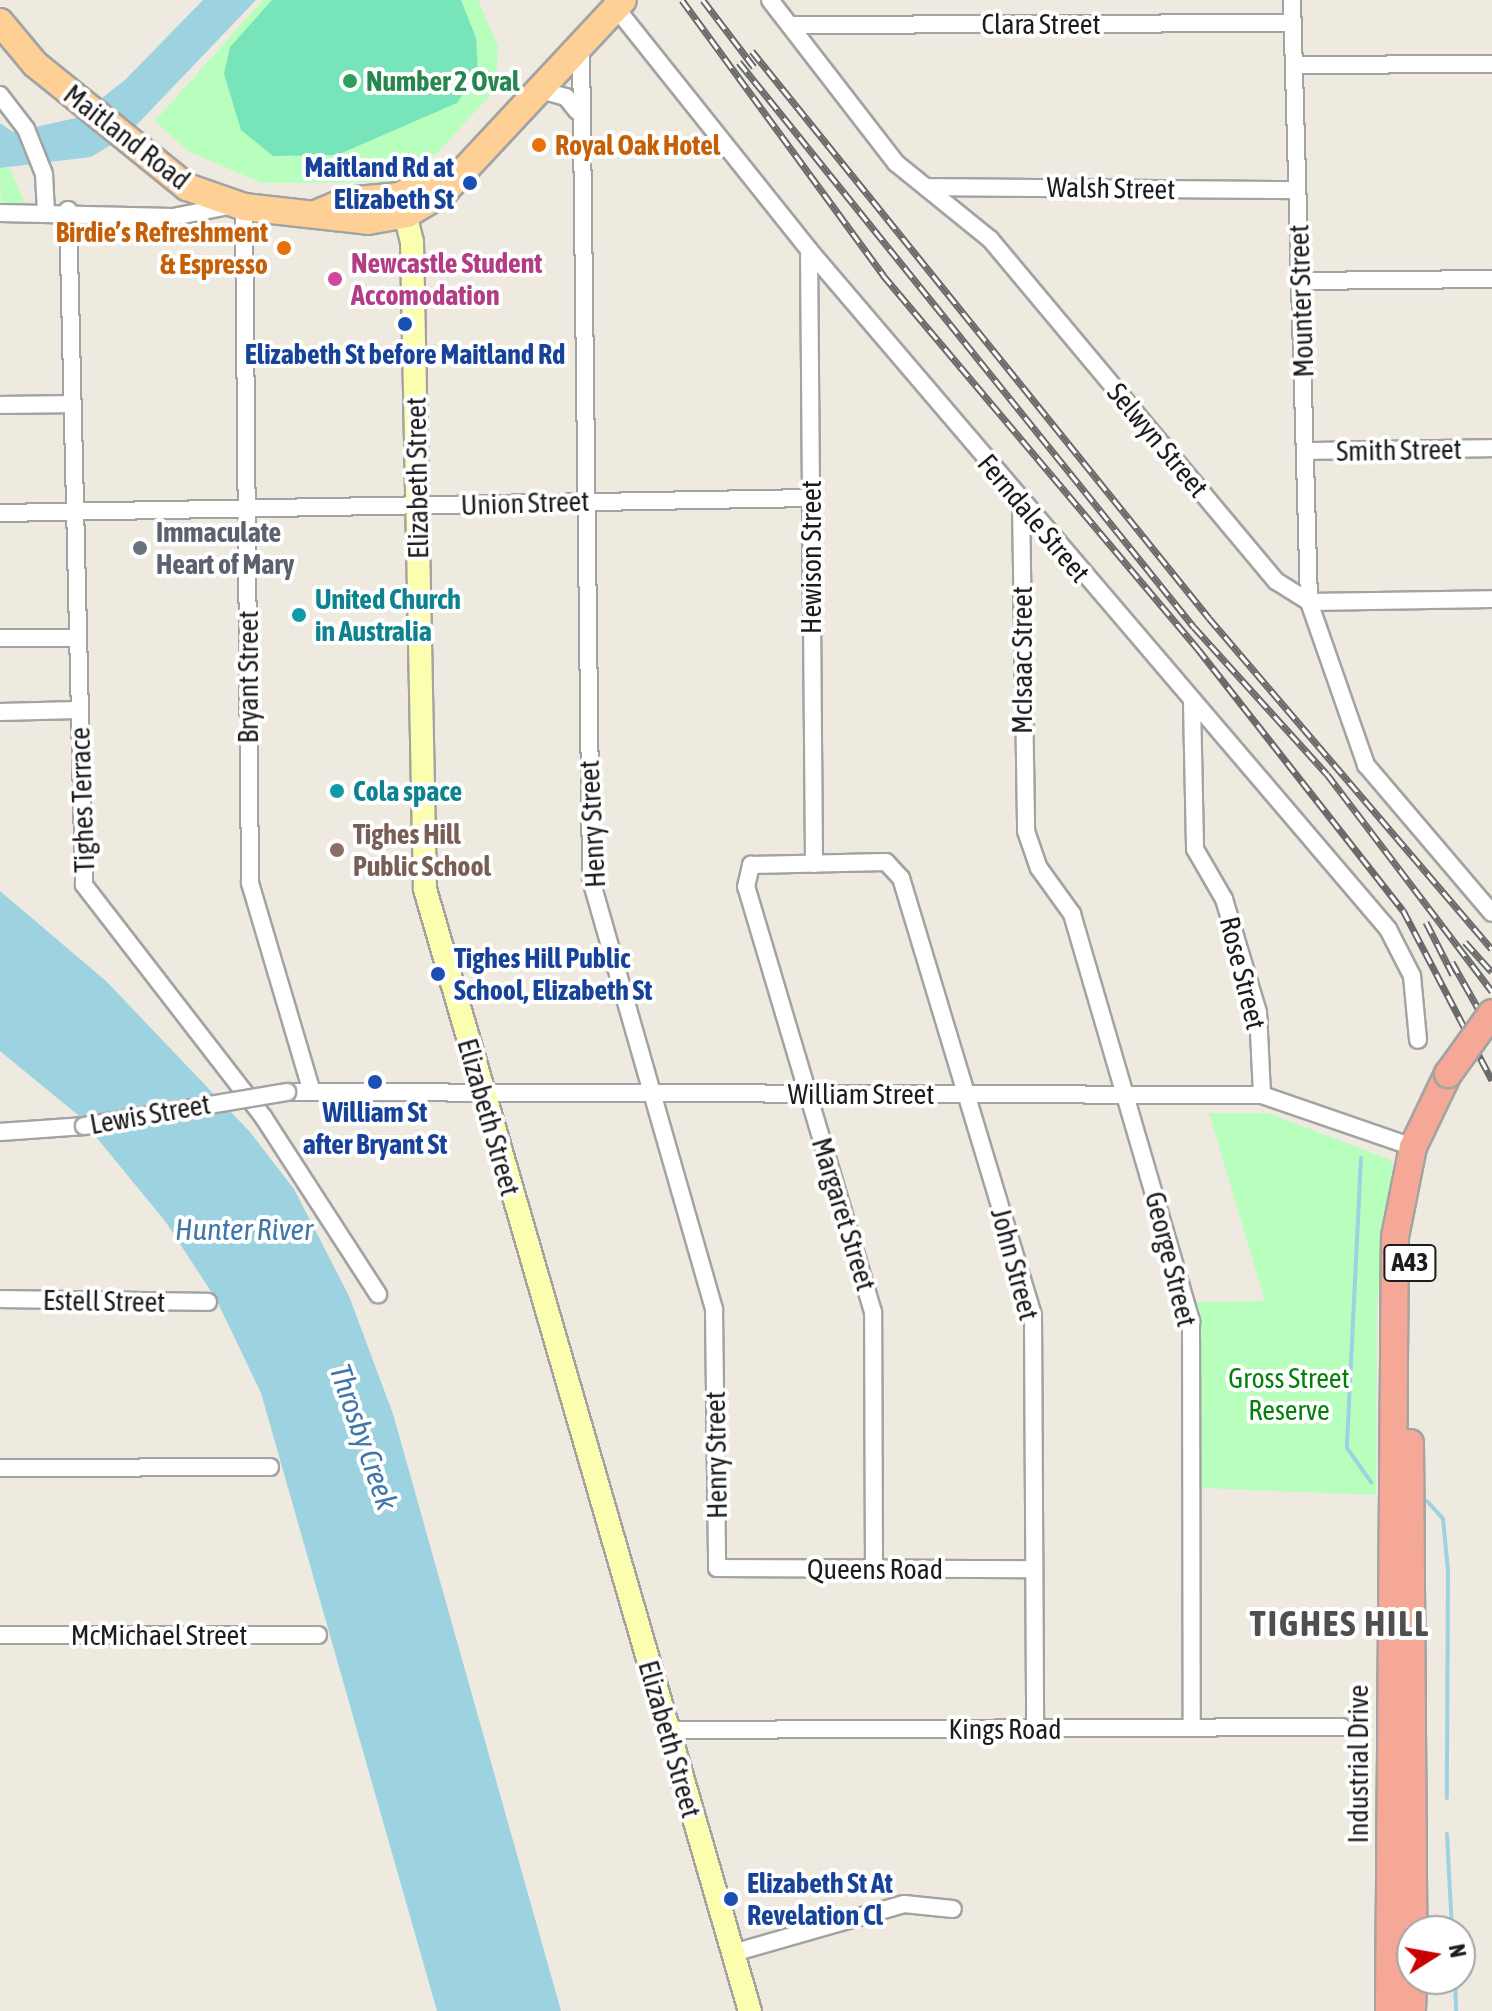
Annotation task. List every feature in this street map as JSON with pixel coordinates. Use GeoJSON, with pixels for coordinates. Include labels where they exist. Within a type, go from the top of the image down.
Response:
{"type":"FeatureCollection","features":[{"type":"Feature","properties":{"kind":"highway","name":"Industrial Drive"},"geometry":{"type":"LineString","coordinates":[[1412,1915],[1403,1816],[1395,1237],[1413,1147],[1492,1013]]}},
{"type":"Feature","properties":{"kind":"highway","name":"Industrial Drive"},"geometry":{"type":"LineString","coordinates":[[1389,2011],[1403,1816],[1410,1248],[1429,1154],[1454,1078],[1492,1037]]}},
{"type":"Feature","properties":{"kind":"main road","name":"Maitland Road"},"geometry":{"type":"LineString","coordinates":[[0,22],[35,64],[127,143],[180,183],[238,206],[318,213],[346,201],[403,205],[461,177],[615,3]]}},
{"type":"Feature","properties":{"kind":"main road","name":"Maitland Road"},"geometry":{"type":"LineString","coordinates":[[403,205],[450,164],[615,3]]}},
{"type":"Feature","properties":{"kind":"main road","name":"Maitland Road"},"geometry":{"type":"LineString","coordinates":[[0,44],[35,64]]}},
{"type":"Feature","properties":{"kind":"main road","name":"Elizabeth Street"},"geometry":{"type":"LineString","coordinates":[[403,205],[417,506],[423,873],[482,1093],[750,2011]]}},
{"type":"Feature","properties":{"kind":"street","name":"Selwyn Street"},"geometry":{"type":"LineString","coordinates":[[770,0],[896,163],[990,239],[1276,581],[1309,602]]}},
{"type":"Feature","properties":{"kind":"street","name":"Mounter Street"},"geometry":{"type":"LineString","coordinates":[[1292,0],[1309,602]]}},
{"type":"Feature","properties":{"kind":"street","name":"Ferndale Street"},"geometry":{"type":"LineString","coordinates":[[615,3],[809,250],[1021,504],[1404,952],[1418,1040]]}},
{"type":"Feature","properties":{"kind":"street","name":"Clara Street"},"geometry":{"type":"LineString","coordinates":[[790,25],[1293,23]]}},
{"type":"Feature","properties":{"kind":"street","name":"Henry Street"},"geometry":{"type":"LineString","coordinates":[[581,45],[577,111],[591,880],[714,1310],[717,1568]]}},
{"type":"Feature","properties":{"kind":"street"},"geometry":{"type":"LineString","coordinates":[[1294,65],[1492,64]]}},
{"type":"Feature","properties":{"kind":"street"},"geometry":{"type":"LineString","coordinates":[[541,90],[566,97],[577,111]]}},
{"type":"Feature","properties":{"kind":"street"},"geometry":{"type":"LineString","coordinates":[[0,95],[26,129],[44,174],[46,210]]}},
{"type":"Feature","properties":{"kind":"street","name":"Walsh Street"},"geometry":{"type":"LineString","coordinates":[[924,187],[1297,190]]}},
{"type":"Feature","properties":{"kind":"street"},"geometry":{"type":"LineString","coordinates":[[0,213],[68,210],[167,217],[238,206]]}},
{"type":"Feature","properties":{"kind":"street","name":"Bryant Street"},"geometry":{"type":"LineString","coordinates":[[238,206],[247,508],[250,883],[299,1090]]}},
{"type":"Feature","properties":{"kind":"street","name":"Tighes Terrace"},"geometry":{"type":"LineString","coordinates":[[68,210],[84,885],[92,904],[238,1082],[378,1294]]}},
{"type":"Feature","properties":{"kind":"street","name":"Hewison Street"},"geometry":{"type":"LineString","coordinates":[[809,250],[814,864]]}},
{"type":"Feature","properties":{"kind":"street"},"geometry":{"type":"LineString","coordinates":[[1300,281],[1492,279]]}},
{"type":"Feature","properties":{"kind":"street"},"geometry":{"type":"LineString","coordinates":[[0,405],[71,404]]}},
{"type":"Feature","properties":{"kind":"street","name":"Smith Street"},"geometry":{"type":"LineString","coordinates":[[1305,451],[1492,448]]}},
{"type":"Feature","properties":{"kind":"street","name":"Union Street"},"geometry":{"type":"LineString","coordinates":[[0,513],[811,498]]}},
{"type":"Feature","properties":{"kind":"street","name":"McIsaac Street"},"geometry":{"type":"LineString","coordinates":[[1021,504],[1024,816]]}},
{"type":"Feature","properties":{"kind":"street"},"geometry":{"type":"LineString","coordinates":[[1492,599],[1309,602],[1366,765],[1492,913]]}},
{"type":"Feature","properties":{"kind":"street"},"geometry":{"type":"LineString","coordinates":[[0,638],[76,638]]}},
{"type":"Feature","properties":{"kind":"street","name":"Rose Street"},"geometry":{"type":"LineString","coordinates":[[1192,703],[1195,849],[1224,899],[1258,1012],[1262,1095]]}},
{"type":"Feature","properties":{"kind":"street"},"geometry":{"type":"LineString","coordinates":[[0,712],[78,710]]}},
{"type":"Feature","properties":{"kind":"street","name":"George Street"},"geometry":{"type":"LineString","coordinates":[[1024,816],[1033,858],[1072,914],[1191,1322],[1192,1727]]}},
{"type":"Feature","properties":{"kind":"street","name":"John Street"},"geometry":{"type":"LineString","coordinates":[[814,864],[892,865],[1033,1316],[1035,1728]]}},
{"type":"Feature","properties":{"kind":"street","name":"Margaret Street"},"geometry":{"type":"LineString","coordinates":[[814,864],[746,869],[808,1094],[873,1312],[874,1570]]}},
{"type":"Feature","properties":{"kind":"street","name":"William Street"},"geometry":{"type":"LineString","coordinates":[[299,1090],[1262,1095],[1413,1147]]}},
{"type":"Feature","properties":{"kind":"street","name":"Lewis Street"},"geometry":{"type":"LineString","coordinates":[[0,1132],[84,1126],[299,1090]]}},
{"type":"Feature","properties":{"kind":"street","name":"Estell Street"},"geometry":{"type":"LineString","coordinates":[[0,1299],[208,1302]]}},
{"type":"Feature","properties":{"kind":"street"},"geometry":{"type":"LineString","coordinates":[[0,1468],[270,1467]]}},
{"type":"Feature","properties":{"kind":"street","name":"Queens Road"},"geometry":{"type":"LineString","coordinates":[[717,1568],[1034,1569]]}},
{"type":"Feature","properties":{"kind":"street","name":"McMichael Street"},"geometry":{"type":"LineString","coordinates":[[0,1635],[318,1635]]}},
{"type":"Feature","properties":{"kind":"street","name":"Kings Road"},"geometry":{"type":"LineString","coordinates":[[668,1730],[1342,1727]]}},
{"type":"Feature","properties":{"kind":"street"},"geometry":{"type":"LineString","coordinates":[[733,1953],[904,1904],[953,1909]]}},
{"type":"Feature","properties":{"kind":"green space","name":"Number 2 Oval"},"geometry":{"type":"Polygon","coordinates":[[[263,0],[478,0],[498,46],[495,90],[437,153],[393,182],[262,183],[188,151],[155,121],[263,0]]]}},
{"type":"Feature","properties":{"kind":"green space","name":"Number 2 Oval"},"geometry":{"type":"Polygon","coordinates":[[[272,0],[461,0],[476,38],[478,72],[457,103],[337,155],[273,156],[241,130],[224,74],[230,47],[272,0]]]}},
{"type":"Feature","properties":{"kind":"green space"},"geometry":{"type":"Polygon","coordinates":[[[0,168],[10,169],[25,203],[1,205],[0,168]]]}},
{"type":"Feature","properties":{"kind":"green space","name":"Gross Street Reserve"},"geometry":{"type":"Polygon","coordinates":[[[1209,1113],[1268,1113],[1393,1161],[1377,1303],[1376,1495],[1201,1488],[1196,1302],[1265,1301],[1209,1113]]]}},
{"type":"Feature","properties":{"kind":"water"},"geometry":{"type":"Polygon","coordinates":[[[203,0],[256,0],[127,135],[91,157],[0,168],[0,123],[13,132],[76,118],[125,80],[203,0]]]}},
{"type":"Feature","properties":{"kind":"water","name":"Hunter River"},"geometry":{"type":"Polygon","coordinates":[[[0,891],[106,981],[250,1132],[294,1189],[349,1296],[393,1414],[561,2011],[437,2011],[261,1393],[216,1299],[165,1221],[78,1115],[0,1051],[0,891]]]}},
{"type":"Feature","properties":{"kind":"waterway"},"geometry":{"type":"LineString","coordinates":[[1361,1158],[1347,1448],[1371,1482]]}},
{"type":"Feature","properties":{"kind":"waterway"},"geometry":{"type":"LineString","coordinates":[[1427,1501],[1443,1519],[1448,1571],[1447,1798]]}},
{"type":"Feature","properties":{"kind":"waterway"},"geometry":{"type":"LineString","coordinates":[[1447,1834],[1451,1915]]}},
{"type":"Feature","properties":{"kind":"waterway"},"geometry":{"type":"LineString","coordinates":[[1456,1995],[1456,2011]]}},
{"type":"Feature","properties":{"kind":"railway"},"geometry":{"type":"LineString","coordinates":[[682,0],[883,275],[1198,649],[1403,910],[1492,1080]]}},
{"type":"Feature","properties":{"kind":"railway"},"geometry":{"type":"LineString","coordinates":[[703,0],[754,67]]}},
{"type":"Feature","properties":{"kind":"railway"},"geometry":{"type":"LineString","coordinates":[[752,51],[1209,618],[1492,949]]}},
{"type":"Feature","properties":{"kind":"railway"},"geometry":{"type":"LineString","coordinates":[[739,62],[1194,627],[1327,774],[1492,991]]}},
{"type":"Feature","properties":{"kind":"railway"},"geometry":{"type":"LineString","coordinates":[[1426,922],[1453,975]]}},
{"type":"Feature","properties":{"kind":"railway"},"geometry":{"type":"LineString","coordinates":[[1465,942],[1492,972]]}},
{"type":"Feature","properties":{"kind":"railway"},"geometry":{"type":"LineString","coordinates":[[1452,962],[1492,1033]]}},
{"type":"Feature","properties":{"kind":"place","name":"Number 2 Oval"},"geometry":{"type":"Point","coordinates":[350,81]}},
{"type":"Feature","properties":{"kind":"place","name":"Royal Oak Hotel"},"geometry":{"type":"Point","coordinates":[539,145]}},
{"type":"Feature","properties":{"kind":"place","name":"Maitland Rd at Elizabeth St"},"geometry":{"type":"Point","coordinates":[470,183]}},
{"type":"Feature","properties":{"kind":"place","name":"Birdie’s Refreshment & Espresso"},"geometry":{"type":"Point","coordinates":[284,248]}},
{"type":"Feature","properties":{"kind":"place","name":"Newcastle Student Accomodation"},"geometry":{"type":"Point","coordinates":[335,279]}},
{"type":"Feature","properties":{"kind":"place","name":"Elizabeth St before Maitland Rd"},"geometry":{"type":"Point","coordinates":[405,324]}},
{"type":"Feature","properties":{"kind":"place","name":"Immaculate Heart of Mary"},"geometry":{"type":"Point","coordinates":[140,548]}},
{"type":"Feature","properties":{"kind":"place","name":"United Church in Australia"},"geometry":{"type":"Point","coordinates":[299,615]}},
{"type":"Feature","properties":{"kind":"place","name":"Cola space"},"geometry":{"type":"Point","coordinates":[337,791]}},
{"type":"Feature","properties":{"kind":"place","name":"Tighes Hill Public School"},"geometry":{"type":"Point","coordinates":[337,850]}},
{"type":"Feature","properties":{"kind":"place","name":"Tighes Hill Public School, Elizabeth St"},"geometry":{"type":"Point","coordinates":[438,974]}},
{"type":"Feature","properties":{"kind":"place","name":"William St after Bryant St"},"geometry":{"type":"Point","coordinates":[375,1082]}},
{"type":"Feature","properties":{"kind":"place","name":"Elizabeth St At Revelation Cl"},"geometry":{"type":"Point","coordinates":[731,1899]}},
{"type":"Feature","properties":{"kind":"district","name":"TIGHES HILL"},"geometry":{"type":"Point","coordinates":[1340,1624]}},
{"type":"Feature","properties":{"kind":"water label","name":"Throsby Creek"},"geometry":{"type":"Point","coordinates":[364,1437]}}]}
